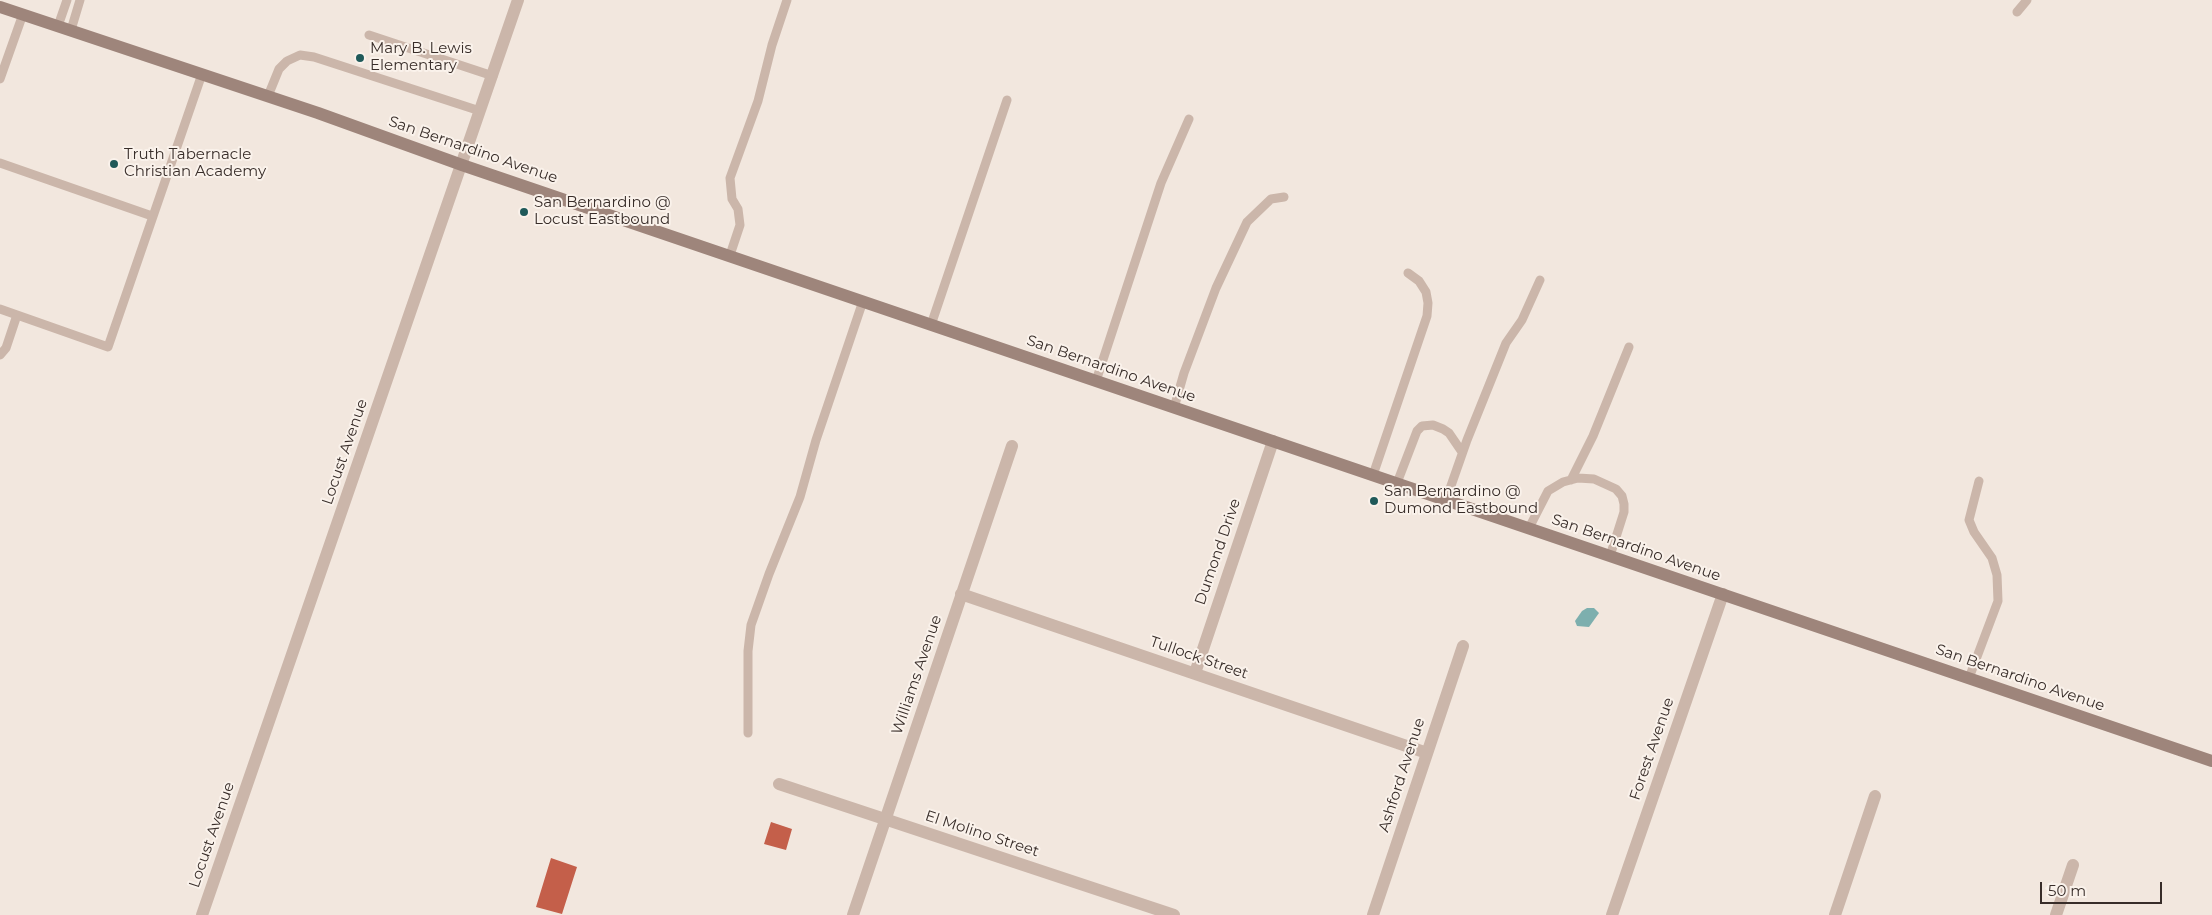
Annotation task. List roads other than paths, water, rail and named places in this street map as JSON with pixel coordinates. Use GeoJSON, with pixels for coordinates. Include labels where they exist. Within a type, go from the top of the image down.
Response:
{"type":"FeatureCollection","features":[{"type":"Feature","properties":{"kind":"main road","name":"San Bernardino Avenue"},"geometry":{"type":"LineString","coordinates":[[0,7],[268,96],[462,165],[2212,761]]}},
{"type":"Feature","properties":{"kind":"street","name":"Locust Avenue"},"geometry":{"type":"LineString","coordinates":[[202,915],[518,0]]}},
{"type":"Feature","properties":{"kind":"street","name":"Dumond Drive"},"geometry":{"type":"LineString","coordinates":[[1195,673],[1273,441]]}},
{"type":"Feature","properties":{"kind":"street","name":"Williams Avenue"},"geometry":{"type":"LineString","coordinates":[[853,915],[1012,446]]}},
{"type":"Feature","properties":{"kind":"street","name":"Tullock Street"},"geometry":{"type":"LineString","coordinates":[[961,594],[1427,753]]}},
{"type":"Feature","properties":{"kind":"street","name":"Forest Avenue"},"geometry":{"type":"LineString","coordinates":[[1612,915],[1723,594]]}},
{"type":"Feature","properties":{"kind":"street","name":"Ashford Avenue"},"geometry":{"type":"LineString","coordinates":[[1373,915],[1462,646]]}},
{"type":"Feature","properties":{"kind":"street","name":"El Molino Street"},"geometry":{"type":"LineString","coordinates":[[780,784],[1174,915]]}},
{"type":"Feature","properties":{"kind":"street"},"geometry":{"type":"LineString","coordinates":[[1835,915],[1876,796]]}},
{"type":"Feature","properties":{"kind":"street"},"geometry":{"type":"LineString","coordinates":[[2056,915],[2073,865]]}},
{"type":"Feature","properties":{"kind":"lane"},"geometry":{"type":"LineString","coordinates":[[58,26],[67,0]]}},
{"type":"Feature","properties":{"kind":"lane"},"geometry":{"type":"LineString","coordinates":[[71,30],[80,0]]}},
{"type":"Feature","properties":{"kind":"lane"},"geometry":{"type":"LineString","coordinates":[[730,256],[740,225],[738,209],[732,199],[730,178],[758,100],[772,45],[787,0]]}},
{"type":"Feature","properties":{"kind":"lane"},"geometry":{"type":"LineString","coordinates":[[2018,12],[2027,0]]}},
{"type":"Feature","properties":{"kind":"lane"},"geometry":{"type":"LineString","coordinates":[[0,79],[23,14]]}},
{"type":"Feature","properties":{"kind":"lane"},"geometry":{"type":"LineString","coordinates":[[369,35],[493,76]]}},
{"type":"Feature","properties":{"kind":"lane"},"geometry":{"type":"LineString","coordinates":[[268,96],[279,69],[287,61],[300,55],[314,57],[480,111]]}},
{"type":"Feature","properties":{"kind":"lane"},"geometry":{"type":"LineString","coordinates":[[0,309],[108,347],[202,74]]}},
{"type":"Feature","properties":{"kind":"lane"},"geometry":{"type":"LineString","coordinates":[[931,325],[1007,100]]}},
{"type":"Feature","properties":{"kind":"lane"},"geometry":{"type":"LineString","coordinates":[[1096,381],[1161,184],[1189,119]]}},
{"type":"Feature","properties":{"kind":"lane"},"geometry":{"type":"LineString","coordinates":[[0,163],[152,216]]}},
{"type":"Feature","properties":{"kind":"lane"},"geometry":{"type":"LineString","coordinates":[[1174,408],[1184,373],[1216,288],[1247,222],[1271,199],[1284,197]]}},
{"type":"Feature","properties":{"kind":"lane"},"geometry":{"type":"LineString","coordinates":[[1373,475],[1427,316],[1428,303],[1426,292],[1419,280],[1408,273]]}},
{"type":"Feature","properties":{"kind":"lane"},"geometry":{"type":"LineString","coordinates":[[1446,500],[1462,452],[1506,343],[1522,320],[1540,280]]}},
{"type":"Feature","properties":{"kind":"lane"},"geometry":{"type":"LineString","coordinates":[[748,732],[748,651],[751,626],[768,574],[800,497],[816,440],[862,301]]}},
{"type":"Feature","properties":{"kind":"lane"},"geometry":{"type":"LineString","coordinates":[[0,355],[6,348],[17,315]]}},
{"type":"Feature","properties":{"kind":"lane"},"geometry":{"type":"LineString","coordinates":[[1571,480],[1593,436],[1629,347]]}},
{"type":"Feature","properties":{"kind":"lane"},"geometry":{"type":"LineString","coordinates":[[1397,483],[1416,431],[1422,426],[1433,424],[1443,429],[1449,433],[1462,452]]}},
{"type":"Feature","properties":{"kind":"lane"},"geometry":{"type":"LineString","coordinates":[[1530,528],[1548,491],[1563,482],[1594,479],[1607,484],[1622,496],[1624,512],[1610,556]]}},
{"type":"Feature","properties":{"kind":"lane"},"geometry":{"type":"LineString","coordinates":[[1969,678],[1998,601],[1997,575],[1992,558],[1974,532],[1969,520],[1979,482]]}},
{"type":"Feature","properties":{"kind":"water"},"geometry":{"type":"Polygon","coordinates":[[[1587,608],[1594,608],[1599,613],[1589,627],[1577,626],[1575,621],[1582,611],[1587,608]]]}},
{"type":"Feature","properties":{"kind":"place","name":"Mary B. Lewis Elementary"},"geometry":{"type":"Point","coordinates":[360,58]}},
{"type":"Feature","properties":{"kind":"place","name":"Truth Tabernacle Christian Academy"},"geometry":{"type":"Point","coordinates":[114,164]}},
{"type":"Feature","properties":{"kind":"place","name":"San Bernardino @ Locust Eastbound"},"geometry":{"type":"Point","coordinates":[524,212]}},
{"type":"Feature","properties":{"kind":"place","name":"San Bernardino @ Dumond Eastbound"},"geometry":{"type":"Point","coordinates":[1374,501]}}]}
